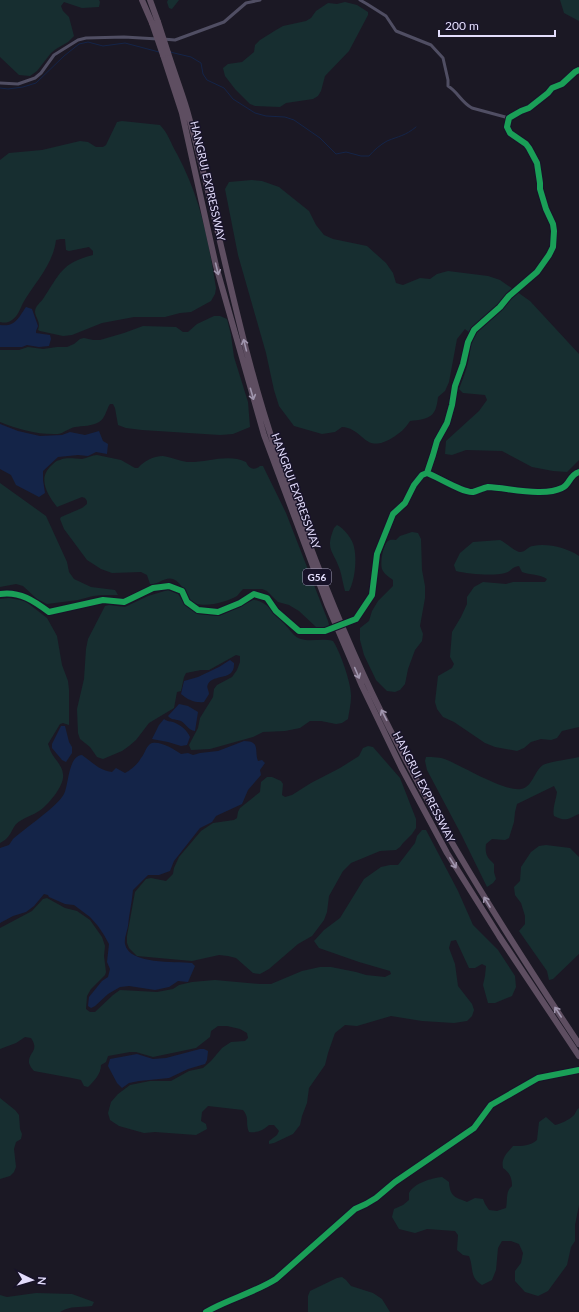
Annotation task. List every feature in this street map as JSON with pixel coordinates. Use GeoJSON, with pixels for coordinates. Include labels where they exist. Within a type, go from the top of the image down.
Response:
{"type":"FeatureCollection","features":[{"type":"Feature","properties":{"kind":"highway","name":"HANGRUI EXPRESSWAY"},"geometry":{"type":"LineString","coordinates":[[142,0],[155,22]]}},
{"type":"Feature","properties":{"kind":"highway","name":"HANGRUI EXPRESSWAY"},"geometry":{"type":"LineString","coordinates":[[150,0],[155,22],[186,109],[250,365],[276,450],[335,609],[372,694],[449,838],[489,906],[579,1044]]}},
{"type":"Feature","properties":{"kind":"highway","name":"HANGRUI EXPRESSWAY"},"geometry":{"type":"LineString","coordinates":[[166,54],[182,113],[216,266],[262,428],[327,604],[362,686],[401,767],[447,853],[499,936],[579,1055]]}},
{"type":"Feature","properties":{"kind":"street"},"geometry":{"type":"LineString","coordinates":[[0,83],[18,84],[35,78],[41,73],[54,55],[78,40],[86,38],[124,36],[175,40],[224,22],[246,3],[260,0]]}},
{"type":"Feature","properties":{"kind":"street"},"geometry":{"type":"LineString","coordinates":[[360,0],[386,16],[396,31],[431,45],[443,58],[448,86],[456,92],[462,101],[472,108],[509,118],[529,108],[552,88],[562,84],[579,70]]}},
{"type":"Feature","properties":{"kind":"street"},"geometry":{"type":"LineString","coordinates":[[0,594],[9,592],[27,597],[49,612],[103,600],[124,602],[153,588],[169,586],[182,591],[187,602],[198,610],[218,612],[254,594],[267,598],[276,611],[299,631],[325,631],[356,619],[372,595],[377,554],[393,514],[406,503],[414,485],[426,473],[437,441],[447,422],[455,386],[463,364],[468,342],[476,326],[500,306],[508,296],[537,272],[550,255],[553,247],[553,224],[546,209],[540,189],[537,163],[526,144],[510,133],[507,127],[509,118]]}},
{"type":"Feature","properties":{"kind":"street"},"geometry":{"type":"LineString","coordinates":[[426,473],[436,476],[457,488],[473,492],[488,487],[548,492],[563,488],[567,485],[574,474],[579,472]]}},
{"type":"Feature","properties":{"kind":"street"},"geometry":{"type":"LineString","coordinates":[[206,1312],[218,1305],[268,1284],[276,1279],[355,1209],[376,1198],[395,1182],[474,1128],[491,1105],[538,1078],[579,1070]]}},
{"type":"Feature","properties":{"kind":"green space"},"geometry":{"type":"Polygon","coordinates":[[[0,0],[99,0],[100,2],[99,7],[82,8],[64,2],[61,6],[63,11],[69,17],[74,36],[68,42],[51,53],[37,71],[30,76],[19,75],[0,57],[0,0]]]}},
{"type":"Feature","properties":{"kind":"green space"},"geometry":{"type":"Polygon","coordinates":[[[168,0],[179,0],[172,9],[169,8],[167,2],[168,0]]]}},
{"type":"Feature","properties":{"kind":"green space"},"geometry":{"type":"Polygon","coordinates":[[[560,0],[579,0],[579,21],[564,13],[560,0]]]}},
{"type":"Feature","properties":{"kind":"green space"},"geometry":{"type":"Polygon","coordinates":[[[345,2],[357,5],[368,12],[368,15],[349,51],[325,76],[318,96],[313,99],[286,103],[280,107],[255,106],[250,104],[235,89],[225,76],[223,68],[228,64],[242,62],[254,52],[255,45],[260,40],[276,30],[283,26],[306,21],[311,18],[316,11],[328,3],[337,4],[345,2]]]}},
{"type":"Feature","properties":{"kind":"green space"},"geometry":{"type":"Polygon","coordinates":[[[122,121],[160,125],[177,154],[198,203],[210,253],[216,288],[215,294],[211,301],[191,312],[165,317],[134,317],[102,323],[72,335],[63,336],[40,331],[38,330],[39,323],[35,312],[37,306],[62,271],[74,262],[93,255],[93,251],[89,247],[69,251],[66,250],[65,239],[61,239],[56,240],[51,257],[43,273],[23,303],[19,312],[9,322],[0,322],[0,160],[9,153],[42,150],[80,141],[88,142],[96,147],[103,147],[106,145],[117,122],[122,121]]]}},
{"type":"Feature","properties":{"kind":"green space"},"geometry":{"type":"Polygon","coordinates":[[[252,180],[262,181],[279,187],[309,211],[316,225],[324,235],[333,239],[367,246],[386,263],[393,273],[396,283],[403,285],[420,278],[430,279],[437,274],[448,271],[488,276],[500,280],[530,301],[579,354],[579,460],[567,472],[532,467],[502,451],[466,450],[452,455],[445,454],[446,441],[479,411],[487,400],[485,395],[463,393],[459,389],[466,369],[470,349],[471,334],[465,329],[457,339],[449,382],[445,391],[438,397],[436,409],[431,416],[410,421],[402,431],[392,438],[375,444],[349,428],[342,427],[335,432],[322,434],[294,426],[279,406],[274,390],[266,353],[238,255],[225,189],[229,182],[252,180]]]}},
{"type":"Feature","properties":{"kind":"green space"},"geometry":{"type":"Polygon","coordinates":[[[214,316],[220,316],[227,319],[234,357],[248,402],[250,427],[233,434],[220,435],[126,428],[118,425],[113,404],[110,404],[101,421],[91,425],[73,428],[58,434],[43,434],[28,431],[0,422],[0,350],[19,350],[28,347],[43,349],[67,347],[80,339],[100,340],[143,326],[176,327],[183,332],[188,332],[197,324],[214,316]]]}},
{"type":"Feature","properties":{"kind":"green space"},"geometry":{"type":"Polygon","coordinates":[[[97,455],[121,460],[135,468],[138,468],[152,458],[159,456],[187,462],[232,458],[246,462],[252,468],[263,466],[286,513],[329,625],[325,628],[316,627],[299,611],[289,605],[278,602],[267,591],[262,589],[243,589],[237,596],[227,601],[207,605],[200,604],[194,603],[190,600],[179,583],[173,579],[170,578],[150,584],[147,575],[141,572],[112,573],[101,569],[87,560],[64,529],[60,519],[61,517],[82,508],[87,504],[87,501],[82,497],[57,507],[47,491],[44,481],[47,470],[58,460],[68,458],[82,459],[97,455]]]}},
{"type":"Feature","properties":{"kind":"green space"},"geometry":{"type":"Polygon","coordinates":[[[0,483],[46,516],[67,562],[69,572],[74,579],[91,587],[115,590],[118,595],[93,596],[78,600],[47,604],[37,599],[23,586],[16,584],[0,587],[0,483]]]}},
{"type":"Feature","properties":{"kind":"green space"},"geometry":{"type":"Polygon","coordinates":[[[337,525],[345,531],[350,538],[355,552],[354,575],[349,591],[345,591],[340,570],[330,546],[331,536],[337,525]]]}},
{"type":"Feature","properties":{"kind":"green space"},"geometry":{"type":"Polygon","coordinates":[[[412,532],[418,533],[421,539],[422,570],[425,586],[425,598],[420,626],[423,634],[422,641],[415,650],[408,669],[405,684],[400,690],[395,692],[387,691],[376,680],[364,655],[360,640],[360,628],[369,621],[372,611],[378,601],[393,586],[393,580],[384,572],[381,566],[384,547],[389,540],[396,540],[400,536],[412,532]]]}},
{"type":"Feature","properties":{"kind":"green space"},"geometry":{"type":"Polygon","coordinates":[[[500,540],[519,552],[531,546],[545,545],[563,549],[579,556],[579,727],[562,731],[557,738],[551,740],[541,739],[531,742],[524,748],[517,751],[495,747],[485,743],[454,722],[443,717],[437,709],[435,702],[438,676],[452,668],[454,664],[450,657],[452,632],[467,604],[467,597],[474,587],[483,582],[506,584],[513,582],[545,582],[547,579],[541,576],[522,572],[519,566],[500,574],[473,574],[456,571],[454,565],[460,553],[473,542],[500,540]]]}},
{"type":"Feature","properties":{"kind":"green space"},"geometry":{"type":"Polygon","coordinates":[[[168,590],[178,594],[185,604],[198,614],[219,616],[253,600],[258,601],[272,610],[297,637],[305,640],[333,641],[342,660],[350,685],[351,700],[348,719],[342,723],[336,724],[321,721],[310,721],[300,728],[285,731],[263,732],[253,737],[210,749],[191,750],[189,745],[198,728],[200,718],[213,697],[214,689],[217,685],[232,677],[237,670],[240,662],[240,656],[236,655],[209,670],[186,673],[181,691],[177,692],[174,708],[149,723],[136,740],[122,751],[103,759],[97,757],[90,747],[80,739],[78,733],[77,709],[84,679],[88,639],[105,606],[125,607],[148,596],[168,590]]]}},
{"type":"Feature","properties":{"kind":"green space"},"geometry":{"type":"Polygon","coordinates":[[[9,598],[25,601],[47,618],[57,636],[62,665],[68,681],[69,725],[63,723],[60,724],[48,744],[51,752],[60,765],[63,774],[63,779],[59,789],[43,808],[17,823],[10,835],[0,843],[0,599],[9,598]]]}},
{"type":"Feature","properties":{"kind":"green space"},"geometry":{"type":"Polygon","coordinates":[[[368,746],[373,747],[400,778],[416,819],[416,828],[396,850],[380,851],[351,863],[343,871],[329,896],[327,912],[324,920],[312,936],[298,944],[269,969],[260,974],[253,973],[236,958],[228,956],[219,955],[192,961],[137,956],[129,948],[127,936],[135,892],[146,879],[151,878],[166,881],[173,874],[179,857],[201,831],[213,823],[234,820],[237,818],[240,808],[260,792],[261,782],[267,777],[272,777],[281,781],[283,784],[282,795],[285,797],[292,795],[359,756],[363,748],[368,746]]]}},
{"type":"Feature","properties":{"kind":"green space"},"geometry":{"type":"Polygon","coordinates":[[[426,757],[445,759],[505,787],[521,789],[525,788],[531,782],[537,771],[543,765],[579,757],[579,814],[567,819],[561,819],[554,816],[557,792],[554,786],[517,804],[514,822],[509,838],[505,840],[492,839],[486,844],[487,855],[494,864],[496,879],[487,887],[427,770],[425,761],[426,757]]]}},
{"type":"Feature","properties":{"kind":"green space"},"geometry":{"type":"Polygon","coordinates":[[[422,830],[426,830],[458,891],[473,925],[498,950],[515,976],[516,987],[512,996],[495,1003],[488,1003],[483,985],[486,966],[482,964],[475,968],[469,968],[456,940],[451,941],[449,948],[455,964],[458,986],[472,1004],[474,1010],[472,1016],[467,1021],[454,1023],[422,1021],[391,1016],[357,1026],[345,1025],[335,1033],[325,1065],[309,1088],[307,1103],[300,1125],[293,1134],[269,1144],[269,1141],[277,1135],[279,1131],[274,1125],[269,1125],[258,1132],[249,1132],[247,1118],[243,1110],[208,1106],[202,1112],[201,1121],[206,1124],[207,1129],[196,1135],[155,1132],[144,1133],[119,1126],[110,1120],[108,1113],[111,1102],[118,1094],[130,1085],[150,1081],[171,1081],[189,1071],[203,1068],[222,1048],[231,1042],[245,1041],[248,1038],[247,1033],[240,1029],[227,1026],[218,1026],[211,1031],[210,1037],[196,1048],[153,1057],[136,1052],[108,1056],[106,1062],[101,1065],[97,1077],[88,1087],[84,1086],[81,1080],[34,1071],[29,1063],[30,1056],[34,1049],[31,1038],[25,1037],[16,1043],[0,1049],[0,928],[32,911],[43,899],[47,898],[65,908],[77,911],[90,920],[102,937],[105,946],[104,956],[106,972],[105,975],[91,989],[87,996],[86,1009],[90,1012],[95,1012],[120,990],[157,992],[173,989],[179,985],[192,982],[215,980],[271,984],[302,971],[320,967],[331,967],[366,975],[385,977],[391,974],[390,971],[319,948],[314,941],[324,930],[340,918],[364,879],[381,867],[398,865],[415,843],[417,836],[422,830]]]}},
{"type":"Feature","properties":{"kind":"green space"},"geometry":{"type":"Polygon","coordinates":[[[546,845],[570,848],[579,857],[579,954],[553,979],[549,980],[547,971],[519,931],[525,924],[525,916],[521,903],[515,895],[514,887],[520,881],[521,867],[531,852],[539,846],[546,845]]]}},
{"type":"Feature","properties":{"kind":"green space"},"geometry":{"type":"Polygon","coordinates":[[[0,1098],[19,1115],[22,1134],[21,1139],[16,1142],[14,1149],[16,1167],[14,1172],[10,1176],[0,1179],[0,1098]]]}},
{"type":"Feature","properties":{"kind":"green space"},"geometry":{"type":"Polygon","coordinates":[[[579,1108],[579,1205],[575,1225],[575,1241],[571,1247],[567,1265],[548,1291],[538,1296],[525,1292],[515,1281],[515,1271],[521,1263],[523,1253],[519,1244],[511,1241],[502,1241],[498,1248],[496,1270],[492,1280],[482,1285],[473,1275],[469,1256],[463,1255],[457,1250],[458,1235],[455,1231],[427,1229],[415,1233],[399,1229],[392,1217],[394,1209],[403,1205],[409,1200],[409,1193],[415,1186],[428,1180],[442,1177],[449,1182],[452,1194],[459,1199],[467,1202],[475,1198],[483,1199],[489,1210],[497,1211],[506,1208],[508,1193],[512,1186],[510,1176],[503,1168],[503,1161],[507,1153],[513,1146],[526,1145],[537,1140],[539,1122],[546,1117],[555,1125],[564,1122],[574,1115],[579,1108]]]}},
{"type":"Feature","properties":{"kind":"green space"},"geometry":{"type":"Polygon","coordinates":[[[342,1277],[351,1286],[373,1293],[382,1299],[390,1312],[308,1312],[308,1296],[310,1291],[342,1277]]]}},
{"type":"Feature","properties":{"kind":"green space"},"geometry":{"type":"Polygon","coordinates":[[[36,1293],[72,1294],[94,1302],[92,1306],[72,1308],[60,1312],[0,1312],[0,1295],[7,1297],[36,1293]]]}},
{"type":"Feature","properties":{"kind":"water"},"geometry":{"type":"Polygon","coordinates":[[[26,307],[32,309],[38,326],[36,333],[50,335],[51,339],[49,346],[39,347],[27,345],[22,347],[0,347],[0,325],[10,325],[16,321],[26,307]]]}},
{"type":"Feature","properties":{"kind":"water"},"geometry":{"type":"Polygon","coordinates":[[[0,424],[18,431],[40,436],[62,435],[70,432],[85,435],[99,431],[103,441],[108,444],[107,454],[96,452],[88,456],[78,455],[58,457],[43,471],[45,493],[39,497],[16,485],[11,475],[0,469],[0,424]]]}},
{"type":"Feature","properties":{"kind":"water"},"geometry":{"type":"Polygon","coordinates":[[[230,660],[234,663],[231,673],[211,681],[207,685],[209,694],[204,702],[192,701],[181,694],[184,681],[198,677],[230,660]]]}},
{"type":"Feature","properties":{"kind":"water"},"geometry":{"type":"Polygon","coordinates":[[[179,704],[188,706],[198,712],[195,731],[181,721],[168,716],[179,704]]]}},
{"type":"Feature","properties":{"kind":"water"},"geometry":{"type":"Polygon","coordinates":[[[164,719],[181,726],[189,734],[190,737],[187,745],[181,746],[152,739],[159,725],[164,719]]]}},
{"type":"Feature","properties":{"kind":"water"},"geometry":{"type":"Polygon","coordinates":[[[61,726],[65,726],[69,742],[72,747],[72,753],[66,762],[62,760],[52,748],[52,744],[61,726]]]}},
{"type":"Feature","properties":{"kind":"water"},"geometry":{"type":"Polygon","coordinates":[[[244,741],[249,741],[255,745],[258,761],[262,760],[265,763],[260,770],[261,775],[248,790],[242,804],[216,816],[212,822],[200,828],[174,861],[170,871],[159,875],[148,875],[133,890],[125,940],[128,951],[143,959],[164,962],[192,963],[195,966],[188,982],[178,981],[169,987],[155,990],[129,986],[120,987],[108,994],[91,1008],[88,1006],[89,997],[102,981],[108,977],[110,969],[107,962],[109,944],[104,935],[90,917],[74,905],[65,904],[44,894],[34,906],[26,912],[13,916],[0,923],[0,848],[9,845],[13,839],[61,799],[66,789],[71,765],[77,757],[82,755],[96,766],[104,770],[112,772],[116,768],[125,773],[136,765],[148,746],[152,743],[163,744],[181,754],[188,753],[193,755],[218,751],[244,741]]]}},
{"type":"Feature","properties":{"kind":"water"},"geometry":{"type":"Polygon","coordinates":[[[200,1049],[208,1051],[205,1064],[188,1069],[169,1078],[129,1083],[122,1088],[117,1083],[108,1066],[110,1059],[137,1054],[153,1059],[166,1058],[200,1049]]]}},
{"type":"Feature","properties":{"kind":"waterway"},"geometry":{"type":"LineString","coordinates":[[0,88],[8,89],[23,87],[36,83],[79,44],[88,42],[103,46],[125,43],[159,52]]}},
{"type":"Feature","properties":{"kind":"waterway"},"geometry":{"type":"LineString","coordinates":[[170,52],[191,57],[201,63],[203,74],[207,80],[224,88],[233,99],[255,113],[266,116],[285,117],[294,120],[320,138],[336,154],[346,152],[361,156],[369,156],[387,141],[405,134],[416,127]]}},
{"type":"Feature","properties":{"kind":"cycle path"},"geometry":{"type":"LineString","coordinates":[[427,473],[437,441],[447,423],[455,386],[463,364],[468,342],[474,330],[500,307],[509,296],[537,272],[553,247],[553,224],[546,209],[540,189],[537,163],[526,144],[510,133],[507,127],[509,118],[529,108],[552,88],[562,84],[579,70]]}},
{"type":"Feature","properties":{"kind":"cycle path"},"geometry":{"type":"LineString","coordinates":[[0,594],[7,593],[20,595],[49,612],[103,600],[124,602],[153,588],[169,586],[182,591],[187,602],[198,610],[218,612],[240,603],[254,594],[267,598],[276,611],[299,631],[325,631],[356,619],[372,595],[377,554],[393,514],[405,503],[414,485],[422,475],[427,473],[469,492],[488,487],[546,492],[555,491],[565,487],[573,475],[579,472]]}},
{"type":"Feature","properties":{"kind":"cycle path"},"geometry":{"type":"LineString","coordinates":[[206,1312],[276,1279],[355,1209],[376,1198],[395,1182],[474,1128],[491,1105],[538,1078],[579,1070]]}}]}
